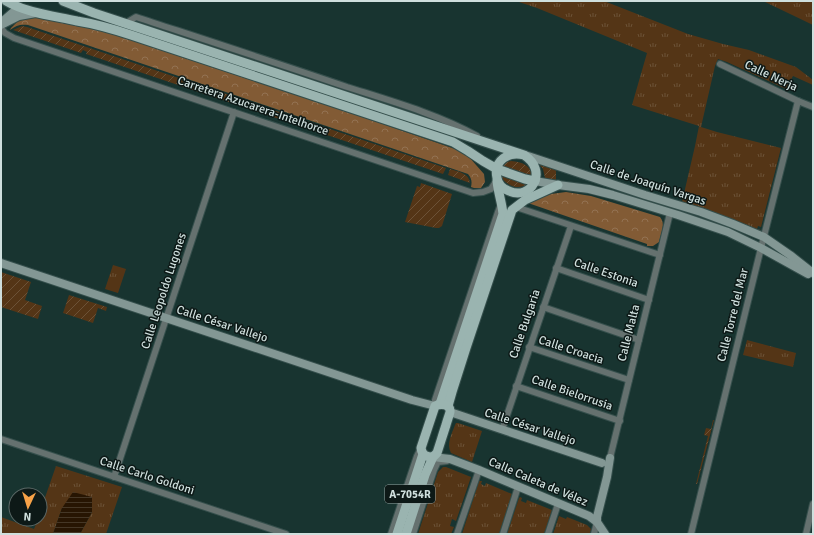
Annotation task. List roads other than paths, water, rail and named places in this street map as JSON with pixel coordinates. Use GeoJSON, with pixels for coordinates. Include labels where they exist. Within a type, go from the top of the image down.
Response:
{"type":"FeatureCollection","features":[{"type":"Feature","properties":{"kind":"main road"},"geometry":{"type":"LineString","coordinates":[[6,1],[22,4],[37,12],[86,22],[131,35],[453,142],[468,150],[483,162],[497,169],[524,179],[535,181]]}},
{"type":"Feature","properties":{"kind":"main road"},"geometry":{"type":"LineString","coordinates":[[63,1],[94,13],[524,155],[530,158],[534,163],[536,169],[535,181],[533,185],[524,192],[511,193],[505,190],[497,180]]}},
{"type":"Feature","properties":{"kind":"main road"},"geometry":{"type":"LineString","coordinates":[[443,407],[503,214],[496,174],[497,169],[504,157],[518,153],[524,155]]}},
{"type":"Feature","properties":{"kind":"main road"},"geometry":{"type":"LineString","coordinates":[[443,407],[452,392],[512,210],[525,200],[558,185]]}},
{"type":"Feature","properties":{"kind":"main road"},"geometry":{"type":"LineString","coordinates":[[525,200],[529,189]]}},
{"type":"Feature","properties":{"kind":"main road","name":"A-7054R"},"geometry":{"type":"LineString","coordinates":[[406,534],[425,475],[433,457],[437,453],[441,441],[443,407]]}},
{"type":"Feature","properties":{"kind":"main road","name":"A-7054R"},"geometry":{"type":"LineString","coordinates":[[397,534],[422,451],[443,407]]}},
{"type":"Feature","properties":{"kind":"main road"},"geometry":{"type":"LineString","coordinates":[[422,451],[427,457],[433,457]]}},
{"type":"Feature","properties":{"kind":"street"},"geometry":{"type":"LineString","coordinates":[[1,24],[22,4]]}},
{"type":"Feature","properties":{"kind":"street"},"geometry":{"type":"LineString","coordinates":[[1,24],[19,16],[37,12]]}},
{"type":"Feature","properties":{"kind":"street","name":"Carretera Azucarera-Intelhorce"},"geometry":{"type":"LineString","coordinates":[[1,28],[5,34],[14,38],[473,193],[491,189],[497,180]]}},
{"type":"Feature","properties":{"kind":"street","name":"Calle Nerja"},"geometry":{"type":"LineString","coordinates":[[720,64],[813,107]]}},
{"type":"Feature","properties":{"kind":"street","name":"Calle Torre del Mar"},"geometry":{"type":"LineString","coordinates":[[690,534],[798,101]]}},
{"type":"Feature","properties":{"kind":"street","name":"Calle Leopoldo Lugones"},"geometry":{"type":"LineString","coordinates":[[114,477],[234,112]]}},
{"type":"Feature","properties":{"kind":"street","name":"Calle de Joaquín Vargas"},"geometry":{"type":"LineString","coordinates":[[524,155],[645,196],[701,212],[764,237],[813,273]]}},
{"type":"Feature","properties":{"kind":"street","name":"Calle de Joaquín Vargas"},"geometry":{"type":"LineString","coordinates":[[535,181],[589,189],[614,195],[728,232],[761,248],[813,277]]}},
{"type":"Feature","properties":{"kind":"street"},"geometry":{"type":"LineString","coordinates":[[516,207],[660,255]]}},
{"type":"Feature","properties":{"kind":"street","name":"Calle Malta"},"geometry":{"type":"LineString","coordinates":[[598,522],[597,517],[610,458],[670,213]]}},
{"type":"Feature","properties":{"kind":"street","name":"Calle Bulgaria"},"geometry":{"type":"LineString","coordinates":[[502,430],[571,226]]}},
{"type":"Feature","properties":{"kind":"street","name":"Calle César Vallejo"},"geometry":{"type":"LineString","coordinates":[[1,263],[417,402],[443,407],[502,430],[602,463]]}},
{"type":"Feature","properties":{"kind":"street","name":"Calle Estonia"},"geometry":{"type":"LineString","coordinates":[[556,268],[649,300]]}},
{"type":"Feature","properties":{"kind":"street"},"geometry":{"type":"LineString","coordinates":[[543,307],[640,340]]}},
{"type":"Feature","properties":{"kind":"street","name":"Calle Croacia"},"geometry":{"type":"LineString","coordinates":[[529,347],[629,380]]}},
{"type":"Feature","properties":{"kind":"street","name":"Calle Bielorrusia"},"geometry":{"type":"LineString","coordinates":[[516,386],[620,421]]}},
{"type":"Feature","properties":{"kind":"street","name":"Calle Carlo Goldoni"},"geometry":{"type":"LineString","coordinates":[[1,439],[286,534]]}},
{"type":"Feature","properties":{"kind":"street"},"geometry":{"type":"LineString","coordinates":[[441,441],[446,453],[455,461]]}},
{"type":"Feature","properties":{"kind":"street"},"geometry":{"type":"LineString","coordinates":[[391,534],[417,456],[422,451]]}},
{"type":"Feature","properties":{"kind":"street","name":"Calle Caleta de Vélez"},"geometry":{"type":"LineString","coordinates":[[433,457],[455,461],[479,470],[589,516],[598,522]]}},
{"type":"Feature","properties":{"kind":"street"},"geometry":{"type":"LineString","coordinates":[[607,477],[606,469],[602,463],[606,462],[610,458]]}},
{"type":"Feature","properties":{"kind":"street"},"geometry":{"type":"LineString","coordinates":[[413,534],[428,487],[438,462],[455,461]]}},
{"type":"Feature","properties":{"kind":"street"},"geometry":{"type":"LineString","coordinates":[[428,468],[428,487]]}},
{"type":"Feature","properties":{"kind":"street"},"geometry":{"type":"LineString","coordinates":[[457,534],[479,470]]}},
{"type":"Feature","properties":{"kind":"street"},"geometry":{"type":"LineString","coordinates":[[503,534],[518,487]]}},
{"type":"Feature","properties":{"kind":"street"},"geometry":{"type":"LineString","coordinates":[[548,534],[558,504]]}},
{"type":"Feature","properties":{"kind":"street"},"geometry":{"type":"LineString","coordinates":[[806,534],[813,504]]}},
{"type":"Feature","properties":{"kind":"street"},"geometry":{"type":"LineString","coordinates":[[594,534],[598,522]]}},
{"type":"Feature","properties":{"kind":"street"},"geometry":{"type":"LineString","coordinates":[[598,522],[605,534]]}}]}
